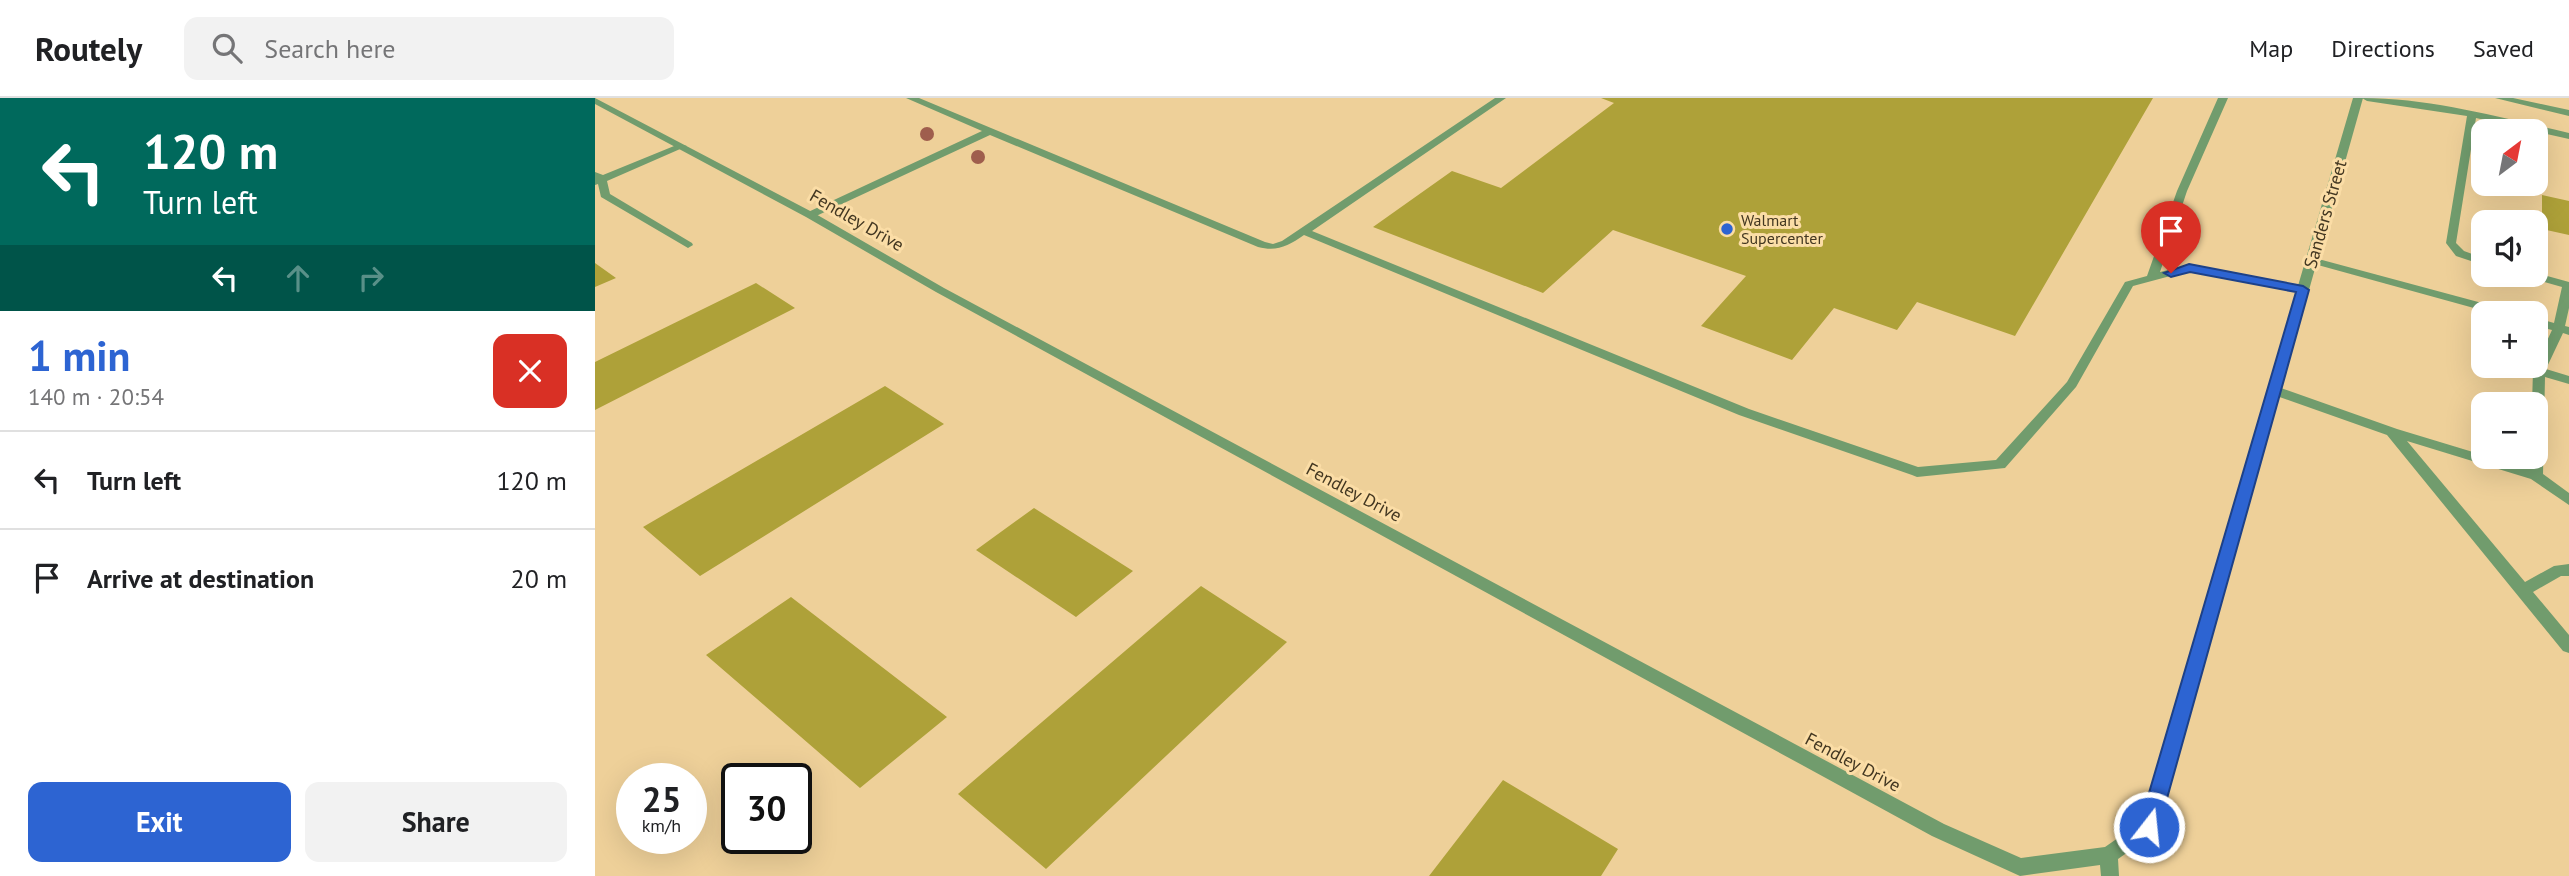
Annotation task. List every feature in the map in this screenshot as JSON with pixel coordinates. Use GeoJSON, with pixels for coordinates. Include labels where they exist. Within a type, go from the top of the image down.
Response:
{"type":"FeatureCollection","features":[{"type":"Feature","properties":{"kind":"street"},"geometry":{"type":"LineString","coordinates":[[912,98],[1262,245],[1278,246],[1501,98]]}},
{"type":"Feature","properties":{"kind":"street"},"geometry":{"type":"LineString","coordinates":[[2152,278],[2182,191],[2223,98]]}},
{"type":"Feature","properties":{"kind":"street","name":"Sanders Street"},"geometry":{"type":"LineString","coordinates":[[2108,855],[2149,827],[2358,98]]}},
{"type":"Feature","properties":{"kind":"street"},"geometry":{"type":"LineString","coordinates":[[2367,98],[2472,114],[2569,136],[2569,144]]}},
{"type":"Feature","properties":{"kind":"street"},"geometry":{"type":"LineString","coordinates":[[2500,98],[2569,113]]}},
{"type":"Feature","properties":{"kind":"street","name":"Fendley Drive"},"geometry":{"type":"LineString","coordinates":[[595,100],[1938,830],[2019,867],[2108,855]]}},
{"type":"Feature","properties":{"kind":"street"},"geometry":{"type":"LineString","coordinates":[[2471,258],[2453,249],[2451,243],[2472,114]]}},
{"type":"Feature","properties":{"kind":"street"},"geometry":{"type":"LineString","coordinates":[[810,215],[990,131]]}},
{"type":"Feature","properties":{"kind":"street"},"geometry":{"type":"LineString","coordinates":[[682,146],[597,179],[605,195],[688,245]]}},
{"type":"Feature","properties":{"kind":"street"},"geometry":{"type":"LineString","coordinates":[[1303,231],[1744,412],[1917,472],[2000,465],[2072,384],[2129,285],[2189,268],[2303,290]]}},
{"type":"Feature","properties":{"kind":"street"},"geometry":{"type":"LineString","coordinates":[[2311,260],[2471,304]]}},
{"type":"Feature","properties":{"kind":"street"},"geometry":{"type":"LineString","coordinates":[[2548,356],[2564,330],[2569,269]]}},
{"type":"Feature","properties":{"kind":"street"},"geometry":{"type":"LineString","coordinates":[[2548,280],[2568,285]]}},
{"type":"Feature","properties":{"kind":"street"},"geometry":{"type":"LineString","coordinates":[[2548,374],[2569,380]]}},
{"type":"Feature","properties":{"kind":"street"},"geometry":{"type":"LineString","coordinates":[[2536,476],[2539,378]]}},
{"type":"Feature","properties":{"kind":"street"},"geometry":{"type":"LineString","coordinates":[[2273,390],[2392,432],[2536,476],[2569,500]]}},
{"type":"Feature","properties":{"kind":"street"},"geometry":{"type":"LineString","coordinates":[[2392,432],[2569,646]]}},
{"type":"Feature","properties":{"kind":"street"},"geometry":{"type":"LineString","coordinates":[[2523,590],[2559,570],[2569,570]]}},
{"type":"Feature","properties":{"kind":"street"},"geometry":{"type":"LineString","coordinates":[[2108,855],[2110,876]]}},
{"type":"Feature","properties":{"kind":"building","name":"Walmart Supercenter"},"geometry":{"type":"Polygon","coordinates":[[[1601,98],[2153,98],[2015,336],[1917,302],[1897,330],[1834,308],[1792,360],[1701,326],[1746,276],[1613,230],[1543,293],[1373,227],[1452,171],[1501,188],[1614,103],[1601,98]]]}},
{"type":"Feature","properties":{"kind":"building"},"geometry":{"type":"Polygon","coordinates":[[[2542,196],[2569,201],[2569,235],[2548,230],[2548,210],[2542,210],[2542,196]]]}},
{"type":"Feature","properties":{"kind":"building"},"geometry":{"type":"Polygon","coordinates":[[[595,263],[616,278],[595,287],[595,263]]]}},
{"type":"Feature","properties":{"kind":"building"},"geometry":{"type":"Polygon","coordinates":[[[756,283],[795,308],[595,410],[595,362],[756,283]]]}},
{"type":"Feature","properties":{"kind":"building"},"geometry":{"type":"Polygon","coordinates":[[[885,386],[944,424],[700,576],[643,527],[885,386]]]}},
{"type":"Feature","properties":{"kind":"building"},"geometry":{"type":"Polygon","coordinates":[[[1034,508],[1133,571],[1076,617],[976,550],[1034,508]]]}},
{"type":"Feature","properties":{"kind":"building"},"geometry":{"type":"Polygon","coordinates":[[[1201,586],[1287,642],[1046,869],[958,794],[1201,586]]]}},
{"type":"Feature","properties":{"kind":"building"},"geometry":{"type":"Polygon","coordinates":[[[791,597],[947,717],[860,788],[706,655],[791,597]]]}},
{"type":"Feature","properties":{"kind":"building"},"geometry":{"type":"Polygon","coordinates":[[[1503,780],[1618,849],[1601,876],[1429,876],[1503,780]]]}},
{"type":"Feature","properties":{"kind":"place","name":"Walmart Supercenter"},"geometry":{"type":"Point","coordinates":[1727,229]}},
{"type":"Feature","properties":{"kind":"route"},"geometry":{"type":"LineString","coordinates":[[2149,827],[2303,290],[2189,268],[2171,273]]}}]}
